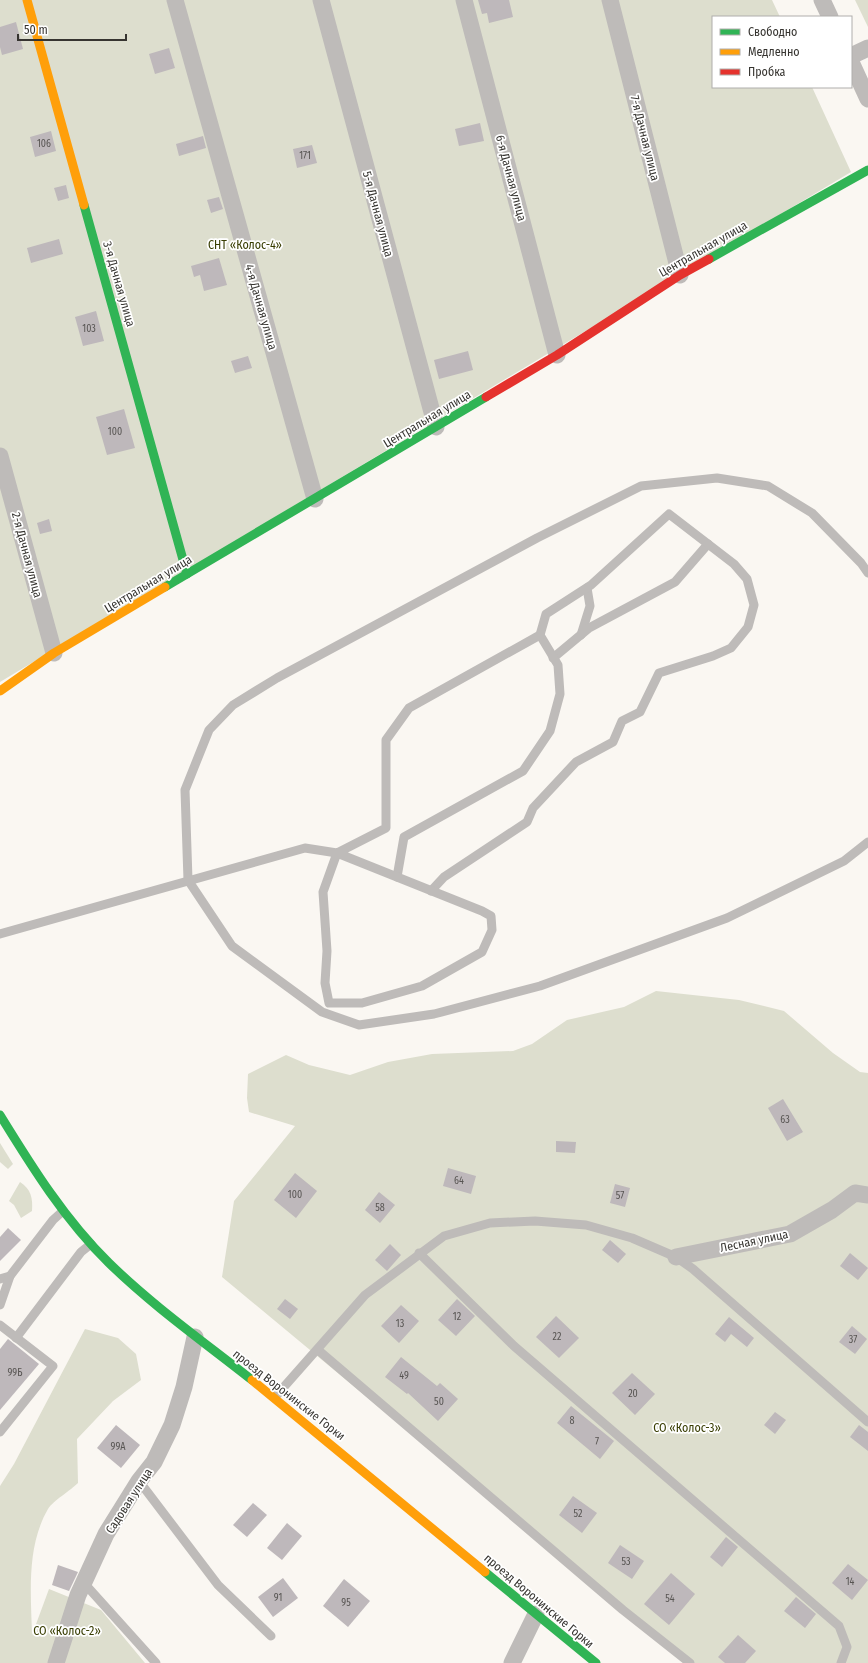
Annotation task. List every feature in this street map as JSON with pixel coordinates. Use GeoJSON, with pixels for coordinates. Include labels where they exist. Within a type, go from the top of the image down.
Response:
{"type":"FeatureCollection","features":[{"type":"Feature","properties":{"kind":"street","name":"3-я Дачная улица"},"geometry":{"type":"LineString","coordinates":[[27,0],[187,574]]}},
{"type":"Feature","properties":{"kind":"street","name":"4-я Дачная улица"},"geometry":{"type":"LineString","coordinates":[[174,0],[315,499]]}},
{"type":"Feature","properties":{"kind":"street","name":"5-я Дачная улица"},"geometry":{"type":"LineString","coordinates":[[321,0],[436,427]]}},
{"type":"Feature","properties":{"kind":"street","name":"6-я Дачная улица"},"geometry":{"type":"LineString","coordinates":[[464,0],[557,355]]}},
{"type":"Feature","properties":{"kind":"street","name":"7-я Дачная улица"},"geometry":{"type":"LineString","coordinates":[[610,0],[680,275]]}},
{"type":"Feature","properties":{"kind":"street"},"geometry":{"type":"LineString","coordinates":[[822,0],[830,16]]}},
{"type":"Feature","properties":{"kind":"street"},"geometry":{"type":"LineString","coordinates":[[852,56],[868,48]]}},
{"type":"Feature","properties":{"kind":"street"},"geometry":{"type":"LineString","coordinates":[[852,64],[868,99]]}},
{"type":"Feature","properties":{"kind":"street","name":"Центральная улица"},"geometry":{"type":"LineString","coordinates":[[0,691],[54,653],[557,355],[680,275],[868,170]]}},
{"type":"Feature","properties":{"kind":"street","name":"2-я Дачная улица"},"geometry":{"type":"LineString","coordinates":[[0,456],[54,653]]}},
{"type":"Feature","properties":{"kind":"street","name":"проезд Воронинские Горки"},"geometry":{"type":"LineString","coordinates":[[0,1115],[34,1171],[63,1211],[92,1244],[126,1278],[195,1337],[275,1397],[596,1663]]}},
{"type":"Feature","properties":{"kind":"street","name":"Лесная улица"},"geometry":{"type":"LineString","coordinates":[[676,1257],[790,1234],[832,1210],[855,1193],[868,1195]]}},
{"type":"Feature","properties":{"kind":"street","name":"Садовая улица"},"geometry":{"type":"LineString","coordinates":[[56,1663],[84,1584],[106,1534],[139,1481],[154,1462],[172,1425],[184,1387],[195,1337]]}},
{"type":"Feature","properties":{"kind":"street"},"geometry":{"type":"LineString","coordinates":[[512,1663],[536,1614]]}},
{"type":"Feature","properties":{"kind":"lane"},"geometry":{"type":"LineString","coordinates":[[868,573],[862,563],[812,513],[768,486],[717,478],[641,486],[524,545],[277,678],[233,704],[209,730],[185,790],[188,880],[232,946],[322,1012],[359,1025],[434,1014],[540,986],[727,918],[844,861],[868,842]]}},
{"type":"Feature","properties":{"kind":"lane"},"geometry":{"type":"LineString","coordinates":[[322,1012],[329,1003],[325,983],[327,951],[323,892],[337,853],[386,828],[386,740],[409,708],[540,635],[546,614],[587,588],[669,514],[734,564],[747,580],[754,605],[748,626],[731,648],[713,656],[659,672],[640,712],[622,721],[613,742],[576,762],[533,808],[527,822],[444,877],[431,891]]}},
{"type":"Feature","properties":{"kind":"lane"},"geometry":{"type":"LineString","coordinates":[[553,658],[590,628],[675,582],[708,544]]}},
{"type":"Feature","properties":{"kind":"lane"},"geometry":{"type":"LineString","coordinates":[[581,635],[590,606],[587,588]]}},
{"type":"Feature","properties":{"kind":"lane"},"geometry":{"type":"LineString","coordinates":[[397,877],[404,837],[523,771],[550,731],[560,694],[558,665],[540,635]]}},
{"type":"Feature","properties":{"kind":"lane"},"geometry":{"type":"LineString","coordinates":[[0,934],[305,848],[337,853],[482,911],[491,916],[492,930],[482,952],[422,986],[362,1003],[329,1003]]}},
{"type":"Feature","properties":{"kind":"lane"},"geometry":{"type":"LineString","coordinates":[[0,1305],[10,1276],[53,1220],[63,1211]]}},
{"type":"Feature","properties":{"kind":"lane"},"geometry":{"type":"LineString","coordinates":[[275,1397],[365,1295],[419,1253],[444,1236],[490,1223],[535,1221],[586,1224],[632,1238],[676,1257],[693,1268],[868,1422]]}},
{"type":"Feature","properties":{"kind":"lane"},"geometry":{"type":"LineString","coordinates":[[16,1338],[81,1252],[92,1244]]}},
{"type":"Feature","properties":{"kind":"lane"},"geometry":{"type":"LineString","coordinates":[[419,1253],[514,1346],[839,1626],[847,1647],[841,1663]]}},
{"type":"Feature","properties":{"kind":"lane"},"geometry":{"type":"LineString","coordinates":[[0,1279],[10,1276]]}},
{"type":"Feature","properties":{"kind":"lane"},"geometry":{"type":"LineString","coordinates":[[0,1325],[53,1366],[0,1432]]}},
{"type":"Feature","properties":{"kind":"lane"},"geometry":{"type":"LineString","coordinates":[[318,1350],[623,1610],[690,1663]]}},
{"type":"Feature","properties":{"kind":"lane"},"geometry":{"type":"LineString","coordinates":[[139,1481],[218,1585],[271,1636]]}},
{"type":"Feature","properties":{"kind":"lane"},"geometry":{"type":"LineString","coordinates":[[84,1584],[156,1663]]}},
{"type":"Feature","properties":{"kind":"green space","name":"СНТ «Колос-4»"},"geometry":{"type":"Polygon","coordinates":[[[0,0],[772,0],[780,16],[712,16],[712,88],[812,88],[851,172],[0,682],[0,0]]]}},
{"type":"Feature","properties":{"kind":"green space"},"geometry":{"type":"Polygon","coordinates":[[[855,0],[868,0],[868,27],[855,0]]]}},
{"type":"Feature","properties":{"kind":"green space","name":"СО «Колос-3»"},"geometry":{"type":"Polygon","coordinates":[[[656,991],[739,1000],[784,1011],[833,1053],[860,1072],[868,1073],[868,1663],[687,1663],[222,1277],[234,1201],[295,1126],[249,1112],[247,1098],[248,1074],[286,1055],[309,1065],[350,1075],[388,1062],[432,1054],[513,1051],[532,1044],[567,1020],[624,1007],[656,991]]]}},
{"type":"Feature","properties":{"kind":"green space"},"geometry":{"type":"Polygon","coordinates":[[[0,1143],[13,1164],[8,1169],[0,1162],[0,1143]]]}},
{"type":"Feature","properties":{"kind":"green space"},"geometry":{"type":"Polygon","coordinates":[[[20,1182],[27,1188],[32,1198],[32,1211],[21,1218],[14,1205],[9,1201],[20,1182]]]}},
{"type":"Feature","properties":{"kind":"green space","name":"СО «Колос-2»"},"geometry":{"type":"Polygon","coordinates":[[[85,1329],[118,1338],[136,1354],[141,1380],[113,1401],[77,1439],[78,1483],[48,1509],[36,1539],[31,1571],[32,1635],[49,1589],[101,1610],[145,1663],[0,1663],[0,1486],[14,1464],[85,1329]]]}},
{"type":"Feature","properties":{"kind":"building"},"geometry":{"type":"Polygon","coordinates":[[[478,0],[509,0],[513,17],[489,23],[487,13],[482,14],[478,0]]]}},
{"type":"Feature","properties":{"kind":"building"},"geometry":{"type":"Polygon","coordinates":[[[16,22],[23,49],[2,55],[0,47],[0,27],[16,22]]]}},
{"type":"Feature","properties":{"kind":"building"},"geometry":{"type":"Polygon","coordinates":[[[169,48],[175,68],[155,74],[149,54],[169,48]]]}},
{"type":"Feature","properties":{"kind":"building"},"geometry":{"type":"Polygon","coordinates":[[[480,123],[484,141],[459,146],[455,129],[480,123]]]}},
{"type":"Feature","properties":{"kind":"building"},"geometry":{"type":"Polygon","coordinates":[[[51,131],[56,151],[35,157],[30,137],[51,131]]]}},
{"type":"Feature","properties":{"kind":"building"},"geometry":{"type":"Polygon","coordinates":[[[203,136],[206,148],[179,156],[176,144],[203,136]]]}},
{"type":"Feature","properties":{"kind":"building"},"geometry":{"type":"Polygon","coordinates":[[[312,145],[317,163],[297,168],[293,149],[312,145]]]}},
{"type":"Feature","properties":{"kind":"building"},"geometry":{"type":"Polygon","coordinates":[[[66,185],[69,198],[58,201],[54,188],[66,185]]]}},
{"type":"Feature","properties":{"kind":"building"},"geometry":{"type":"Polygon","coordinates":[[[219,197],[223,209],[211,213],[207,200],[219,197]]]}},
{"type":"Feature","properties":{"kind":"building"},"geometry":{"type":"Polygon","coordinates":[[[59,239],[63,254],[31,263],[27,248],[59,239]]]}},
{"type":"Feature","properties":{"kind":"building"},"geometry":{"type":"Polygon","coordinates":[[[219,258],[227,285],[204,291],[200,275],[194,277],[191,266],[219,258]]]}},
{"type":"Feature","properties":{"kind":"building"},"geometry":{"type":"Polygon","coordinates":[[[96,311],[104,341],[83,346],[75,317],[96,311]]]}},
{"type":"Feature","properties":{"kind":"building"},"geometry":{"type":"Polygon","coordinates":[[[468,351],[473,370],[439,379],[434,360],[468,351]]]}},
{"type":"Feature","properties":{"kind":"building"},"geometry":{"type":"Polygon","coordinates":[[[248,356],[252,368],[235,373],[231,361],[248,356]]]}},
{"type":"Feature","properties":{"kind":"building"},"geometry":{"type":"Polygon","coordinates":[[[124,409],[135,448],[107,455],[96,417],[124,409]]]}},
{"type":"Feature","properties":{"kind":"building"},"geometry":{"type":"Polygon","coordinates":[[[49,519],[52,531],[40,534],[37,523],[49,519]]]}},
{"type":"Feature","properties":{"kind":"building"},"geometry":{"type":"Polygon","coordinates":[[[783,1099],[803,1132],[787,1141],[768,1108],[783,1099]]]}},
{"type":"Feature","properties":{"kind":"building"},"geometry":{"type":"Polygon","coordinates":[[[556,1141],[576,1142],[575,1153],[556,1152],[556,1141]]]}},
{"type":"Feature","properties":{"kind":"building"},"geometry":{"type":"Polygon","coordinates":[[[448,1168],[476,1176],[471,1194],[443,1186],[448,1168]]]}},
{"type":"Feature","properties":{"kind":"building"},"geometry":{"type":"Polygon","coordinates":[[[295,1173],[317,1191],[296,1218],[274,1200],[295,1173]]]}},
{"type":"Feature","properties":{"kind":"building"},"geometry":{"type":"Polygon","coordinates":[[[615,1184],[630,1188],[625,1207],[610,1203],[615,1184]]]}},
{"type":"Feature","properties":{"kind":"building"},"geometry":{"type":"Polygon","coordinates":[[[379,1192],[395,1205],[380,1223],[365,1210],[379,1192]]]}},
{"type":"Feature","properties":{"kind":"building"},"geometry":{"type":"Polygon","coordinates":[[[8,1228],[21,1240],[0,1261],[0,1237],[8,1228]]]}},
{"type":"Feature","properties":{"kind":"building"},"geometry":{"type":"Polygon","coordinates":[[[610,1240],[626,1254],[618,1263],[602,1250],[610,1240]]]}},
{"type":"Feature","properties":{"kind":"building"},"geometry":{"type":"Polygon","coordinates":[[[390,1244],[401,1255],[387,1271],[375,1260],[390,1244]]]}},
{"type":"Feature","properties":{"kind":"building"},"geometry":{"type":"Polygon","coordinates":[[[850,1253],[868,1268],[858,1280],[840,1266],[850,1253]]]}},
{"type":"Feature","properties":{"kind":"building"},"geometry":{"type":"Polygon","coordinates":[[[285,1299],[298,1309],[290,1319],[277,1309],[285,1299]]]}},
{"type":"Feature","properties":{"kind":"building"},"geometry":{"type":"Polygon","coordinates":[[[457,1299],[475,1316],[456,1336],[438,1320],[457,1299]]]}},
{"type":"Feature","properties":{"kind":"building"},"geometry":{"type":"Polygon","coordinates":[[[401,1305],[419,1321],[399,1343],[381,1326],[401,1305]]]}},
{"type":"Feature","properties":{"kind":"building"},"geometry":{"type":"Polygon","coordinates":[[[556,1316],[579,1338],[559,1358],[536,1337],[556,1316]]]}},
{"type":"Feature","properties":{"kind":"building"},"geometry":{"type":"Polygon","coordinates":[[[729,1317],[754,1338],[747,1347],[731,1334],[725,1342],[715,1334],[729,1317]]]}},
{"type":"Feature","properties":{"kind":"building"},"geometry":{"type":"Polygon","coordinates":[[[852,1326],[867,1339],[855,1354],[839,1342],[852,1326]]]}},
{"type":"Feature","properties":{"kind":"building"},"geometry":{"type":"Polygon","coordinates":[[[8,1339],[39,1364],[0,1410],[0,1349],[8,1339]]]}},
{"type":"Feature","properties":{"kind":"building"},"geometry":{"type":"Polygon","coordinates":[[[401,1357],[437,1386],[440,1383],[458,1399],[438,1421],[408,1393],[407,1394],[385,1377],[401,1357]]]}},
{"type":"Feature","properties":{"kind":"building"},"geometry":{"type":"Polygon","coordinates":[[[632,1373],[655,1394],[635,1415],[612,1393],[632,1373]]]}},
{"type":"Feature","properties":{"kind":"building"},"geometry":{"type":"Polygon","coordinates":[[[571,1406],[614,1441],[600,1459],[557,1423],[571,1406]]]}},
{"type":"Feature","properties":{"kind":"building"},"geometry":{"type":"Polygon","coordinates":[[[775,1412],[786,1420],[775,1434],[764,1425],[775,1412]]]}},
{"type":"Feature","properties":{"kind":"building"},"geometry":{"type":"Polygon","coordinates":[[[116,1425],[140,1445],[121,1468],[97,1448],[116,1425]]]}},
{"type":"Feature","properties":{"kind":"building"},"geometry":{"type":"Polygon","coordinates":[[[859,1425],[868,1432],[868,1451],[850,1437],[859,1425]]]}},
{"type":"Feature","properties":{"kind":"building"},"geometry":{"type":"Polygon","coordinates":[[[573,1496],[597,1513],[582,1533],[559,1515],[573,1496]]]}},
{"type":"Feature","properties":{"kind":"building"},"geometry":{"type":"Polygon","coordinates":[[[253,1503],[267,1515],[247,1537],[233,1525],[253,1503]]]}},
{"type":"Feature","properties":{"kind":"building"},"geometry":{"type":"Polygon","coordinates":[[[287,1523],[302,1536],[282,1560],[267,1548],[287,1523]]]}},
{"type":"Feature","properties":{"kind":"building"},"geometry":{"type":"Polygon","coordinates":[[[726,1537],[738,1547],[722,1567],[710,1557],[726,1537]]]}},
{"type":"Feature","properties":{"kind":"building"},"geometry":{"type":"Polygon","coordinates":[[[620,1545],[644,1561],[632,1579],[608,1563],[620,1545]]]}},
{"type":"Feature","properties":{"kind":"building"},"geometry":{"type":"Polygon","coordinates":[[[848,1564],[868,1580],[852,1600],[832,1583],[848,1564]]]}},
{"type":"Feature","properties":{"kind":"building"},"geometry":{"type":"Polygon","coordinates":[[[58,1565],[78,1572],[69,1591],[52,1585],[58,1565]]]}},
{"type":"Feature","properties":{"kind":"building"},"geometry":{"type":"Polygon","coordinates":[[[671,1573],[695,1594],[669,1625],[644,1604],[671,1573]]]}},
{"type":"Feature","properties":{"kind":"building"},"geometry":{"type":"Polygon","coordinates":[[[283,1578],[298,1598],[273,1617],[258,1597],[283,1578]]]}},
{"type":"Feature","properties":{"kind":"building"},"geometry":{"type":"Polygon","coordinates":[[[344,1579],[370,1601],[348,1627],[323,1606],[344,1579]]]}},
{"type":"Feature","properties":{"kind":"building"},"geometry":{"type":"Polygon","coordinates":[[[796,1597],[816,1614],[805,1628],[784,1611],[796,1597]]]}},
{"type":"Feature","properties":{"kind":"building"},"geometry":{"type":"Polygon","coordinates":[[[738,1635],[756,1651],[745,1663],[725,1663],[718,1657],[738,1635]]]}},
{"type":"Feature","properties":{"kind":"traffic: fast"},"geometry":{"type":"LineString","coordinates":[[709,259],[868,170]]}},
{"type":"Feature","properties":{"kind":"traffic: fast"},"geometry":{"type":"LineString","coordinates":[[84,205],[187,574]]}},
{"type":"Feature","properties":{"kind":"traffic: fast"},"geometry":{"type":"LineString","coordinates":[[165,587],[486,397]]}},
{"type":"Feature","properties":{"kind":"traffic: fast"},"geometry":{"type":"LineString","coordinates":[[0,1115],[50,1192],[78,1229],[109,1263],[143,1294],[252,1380]]}},
{"type":"Feature","properties":{"kind":"traffic: fast"},"geometry":{"type":"LineString","coordinates":[[485,1572],[596,1663]]}},
{"type":"Feature","properties":{"kind":"traffic: slow"},"geometry":{"type":"LineString","coordinates":[[27,0],[84,205]]}},
{"type":"Feature","properties":{"kind":"traffic: slow"},"geometry":{"type":"LineString","coordinates":[[0,691],[54,653],[165,587]]}},
{"type":"Feature","properties":{"kind":"traffic: slow"},"geometry":{"type":"LineString","coordinates":[[252,1380],[485,1572]]}},
{"type":"Feature","properties":{"kind":"traffic: jam"},"geometry":{"type":"LineString","coordinates":[[486,397],[557,355],[680,275],[709,259]]}}]}
